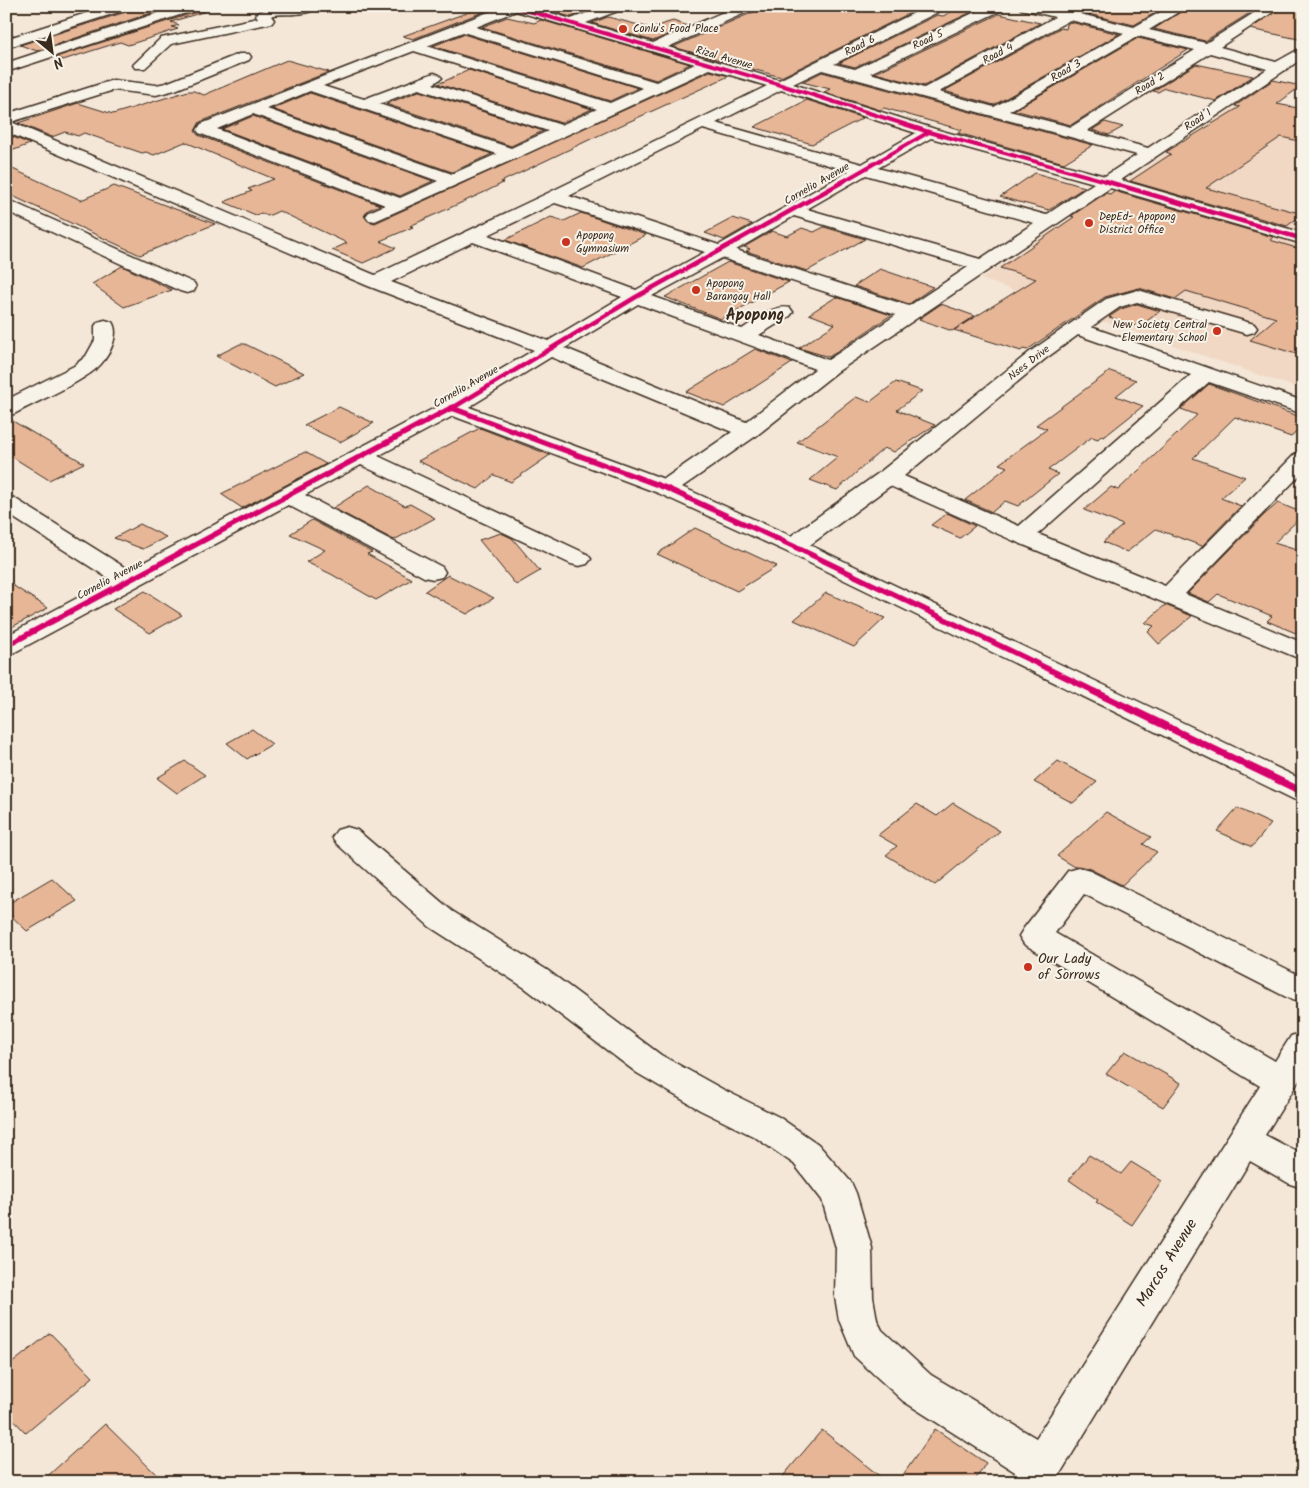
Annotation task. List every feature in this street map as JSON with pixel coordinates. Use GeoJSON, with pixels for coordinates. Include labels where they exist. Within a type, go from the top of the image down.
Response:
{"type":"FeatureCollection","features":[{"type":"Feature","properties":{"kind":"street"},"geometry":{"type":"LineString","coordinates":[[6,44],[123,6]]}},
{"type":"Feature","properties":{"kind":"street"},"geometry":{"type":"LineString","coordinates":[[6,68],[193,6]]}},
{"type":"Feature","properties":{"kind":"street"},"geometry":{"type":"LineString","coordinates":[[140,65],[166,41],[267,20],[263,15],[267,12],[312,6]]}},
{"type":"Feature","properties":{"kind":"street"},"geometry":{"type":"LineString","coordinates":[[572,24],[618,6]]}},
{"type":"Feature","properties":{"kind":"street"},"geometry":{"type":"LineString","coordinates":[[654,48],[749,6]]}},
{"type":"Feature","properties":{"kind":"street","name":"Road 6"},"geometry":{"type":"LineString","coordinates":[[375,282],[554,197],[939,6]]}},
{"type":"Feature","properties":{"kind":"street","name":"Road 5"},"geometry":{"type":"LineString","coordinates":[[857,74],[999,6]]}},
{"type":"Feature","properties":{"kind":"street"},"geometry":{"type":"LineString","coordinates":[[1026,6],[1207,48],[1283,63]]}},
{"type":"Feature","properties":{"kind":"street","name":"Road 4"},"geometry":{"type":"LineString","coordinates":[[927,92],[1086,6]]}},
{"type":"Feature","properties":{"kind":"street","name":"Road 3"},"geometry":{"type":"LineString","coordinates":[[996,112],[1181,6]]}},
{"type":"Feature","properties":{"kind":"street","name":"Road 2"},"geometry":{"type":"LineString","coordinates":[[1074,133],[1274,6]]}},
{"type":"Feature","properties":{"kind":"street"},"geometry":{"type":"LineString","coordinates":[[399,204],[205,130],[207,127],[309,86],[513,7]]}},
{"type":"Feature","properties":{"kind":"street","name":"Rizal Avenue"},"geometry":{"type":"LineString","coordinates":[[513,7],[781,84],[929,132],[1303,239]]}},
{"type":"Feature","properties":{"kind":"street"},"geometry":{"type":"LineString","coordinates":[[143,8],[167,15]]}},
{"type":"Feature","properties":{"kind":"street"},"geometry":{"type":"LineString","coordinates":[[462,27],[656,87]]}},
{"type":"Feature","properties":{"kind":"street"},"geometry":{"type":"LineString","coordinates":[[6,31],[23,38]]}},
{"type":"Feature","properties":{"kind":"street"},"geometry":{"type":"LineString","coordinates":[[413,46],[610,108]]}},
{"type":"Feature","properties":{"kind":"street","name":"Road 1"},"geometry":{"type":"LineString","coordinates":[[666,488],[748,431],[830,368],[913,314],[1047,221],[1109,182],[1148,153],[1303,51]]}},
{"type":"Feature","properties":{"kind":"street"},"geometry":{"type":"LineString","coordinates":[[6,119],[113,85],[156,90],[170,87],[244,57]]}},
{"type":"Feature","properties":{"kind":"street"},"geometry":{"type":"LineString","coordinates":[[363,105],[467,64]]}},
{"type":"Feature","properties":{"kind":"street"},"geometry":{"type":"LineString","coordinates":[[375,216],[708,64]]}},
{"type":"Feature","properties":{"kind":"street"},"geometry":{"type":"LineString","coordinates":[[822,65],[1148,153]]}},
{"type":"Feature","properties":{"kind":"street"},"geometry":{"type":"LineString","coordinates":[[418,84],[560,130]]}},
{"type":"Feature","properties":{"kind":"street"},"geometry":{"type":"LineString","coordinates":[[309,86],[513,154]]}},
{"type":"Feature","properties":{"kind":"street"},"geometry":{"type":"LineString","coordinates":[[253,109],[452,180]]}},
{"type":"Feature","properties":{"kind":"street"},"geometry":{"type":"LineString","coordinates":[[702,124],[1047,221]]}},
{"type":"Feature","properties":{"kind":"street"},"geometry":{"type":"LineString","coordinates":[[6,126],[375,282],[550,349],[748,431]]}},
{"type":"Feature","properties":{"kind":"street","name":"Cornelio Avenue"},"geometry":{"type":"LineString","coordinates":[[6,646],[452,408],[636,297],[721,251],[929,132]]}},
{"type":"Feature","properties":{"kind":"street"},"geometry":{"type":"LineString","coordinates":[[554,197],[913,314]]}},
{"type":"Feature","properties":{"kind":"street"},"geometry":{"type":"LineString","coordinates":[[8,207],[187,287]]}},
{"type":"Feature","properties":{"kind":"street"},"geometry":{"type":"LineString","coordinates":[[792,210],[981,265]]}},
{"type":"Feature","properties":{"kind":"street"},"geometry":{"type":"LineString","coordinates":[[473,236],[830,368]]}},
{"type":"Feature","properties":{"kind":"street","name":"Nses Drive"},"geometry":{"type":"LineString","coordinates":[[793,546],[888,477],[1038,355],[1117,300],[1127,296],[1138,296],[1247,328]]}},
{"type":"Feature","properties":{"kind":"street"},"geometry":{"type":"LineString","coordinates":[[744,336],[783,312]]}},
{"type":"Feature","properties":{"kind":"street"},"geometry":{"type":"LineString","coordinates":[[6,409],[81,370],[94,360],[105,340],[105,326]]}},
{"type":"Feature","properties":{"kind":"street"},"geometry":{"type":"LineString","coordinates":[[1076,328],[1303,408]]}},
{"type":"Feature","properties":{"kind":"street"},"geometry":{"type":"LineString","coordinates":[[1022,536],[1205,374]]}},
{"type":"Feature","properties":{"kind":"street"},"geometry":{"type":"LineString","coordinates":[[452,408],[666,488],[793,546],[1303,792]]}},
{"type":"Feature","properties":{"kind":"street"},"geometry":{"type":"LineString","coordinates":[[361,457],[578,558]]}},
{"type":"Feature","properties":{"kind":"street"},"geometry":{"type":"LineString","coordinates":[[1169,596],[1303,459]]}},
{"type":"Feature","properties":{"kind":"street"},"geometry":{"type":"LineString","coordinates":[[888,477],[1022,536],[1303,652]]}},
{"type":"Feature","properties":{"kind":"street"},"geometry":{"type":"LineString","coordinates":[[289,496],[433,572]]}},
{"type":"Feature","properties":{"kind":"street"},"geometry":{"type":"LineString","coordinates":[[6,503],[129,581]]}},
{"type":"Feature","properties":{"kind":"street"},"geometry":{"type":"LineString","coordinates":[[347,837],[441,919],[536,978],[649,1064],[712,1100],[767,1127],[806,1154],[838,1192],[854,1248],[854,1297],[858,1320],[868,1343],[891,1366],[918,1388],[1037,1474]]}},
{"type":"Feature","properties":{"kind":"street"},"geometry":{"type":"LineString","coordinates":[[1280,1081],[1035,936],[1079,878],[1303,991]]}},
{"type":"Feature","properties":{"kind":"street","name":"Marcos Avenue"},"geometry":{"type":"LineString","coordinates":[[1037,1474],[1242,1140],[1303,1045]]}},
{"type":"Feature","properties":{"kind":"street"},"geometry":{"type":"LineString","coordinates":[[1242,1140],[1303,1173]]}},
{"type":"Feature","properties":{"kind":"shaded area"},"geometry":{"type":"Polygon","coordinates":[[[1234,108],[1303,126],[1303,233],[1127,180],[1234,108]]]}},
{"type":"Feature","properties":{"kind":"shaded area","name":"New Society Central Elementary School"},"geometry":{"type":"Polygon","coordinates":[[[1114,188],[1303,244],[1303,384],[1297,388],[981,279],[1114,188]]]}},
{"type":"Feature","properties":{"kind":"building"},"geometry":{"type":"Polygon","coordinates":[[[132,6],[172,6],[37,51],[20,45],[129,11],[132,6]]]}},
{"type":"Feature","properties":{"kind":"building"},"geometry":{"type":"Polygon","coordinates":[[[202,6],[205,6],[206,11],[171,22],[179,25],[172,27],[178,29],[128,45],[120,42],[63,60],[56,57],[199,11],[202,6]]]}},
{"type":"Feature","properties":{"kind":"building"},"geometry":{"type":"Polygon","coordinates":[[[572,6],[587,11],[571,17],[557,13],[572,6]]]}},
{"type":"Feature","properties":{"kind":"building"},"geometry":{"type":"Polygon","coordinates":[[[767,6],[903,6],[916,10],[781,77],[673,47],[767,6]]]}},
{"type":"Feature","properties":{"kind":"building"},"geometry":{"type":"Polygon","coordinates":[[[963,6],[978,9],[855,67],[839,63],[937,15],[943,16],[963,6]]]}},
{"type":"Feature","properties":{"kind":"building"},"geometry":{"type":"Polygon","coordinates":[[[1076,6],[1167,6],[1134,25],[1084,13],[1082,8],[1076,6]]]}},
{"type":"Feature","properties":{"kind":"building"},"geometry":{"type":"Polygon","coordinates":[[[1190,6],[1261,6],[1205,41],[1154,29],[1190,6]]]}},
{"type":"Feature","properties":{"kind":"building"},"geometry":{"type":"Polygon","coordinates":[[[1284,6],[1303,6],[1303,40],[1250,29],[1284,6]]]}},
{"type":"Feature","properties":{"kind":"building"},"geometry":{"type":"Polygon","coordinates":[[[477,9],[485,11],[413,39],[403,36],[477,9]]]}},
{"type":"Feature","properties":{"kind":"building"},"geometry":{"type":"Polygon","coordinates":[[[999,14],[1040,23],[924,86],[875,73],[999,14]]]}},
{"type":"Feature","properties":{"kind":"building"},"geometry":{"type":"Polygon","coordinates":[[[507,17],[534,23],[541,20],[690,64],[656,80],[482,27],[507,17]]]}},
{"type":"Feature","properties":{"kind":"building"},"geometry":{"type":"Polygon","coordinates":[[[608,17],[650,28],[673,21],[688,26],[653,41],[592,23],[608,17]]]}},
{"type":"Feature","properties":{"kind":"building"},"geometry":{"type":"Polygon","coordinates":[[[1070,22],[1119,34],[994,105],[944,91],[1060,28],[1066,29],[1067,24],[1070,22]]]}},
{"type":"Feature","properties":{"kind":"building"},"geometry":{"type":"Polygon","coordinates":[[[463,34],[638,88],[610,101],[433,46],[463,34]]]}},
{"type":"Feature","properties":{"kind":"building"},"geometry":{"type":"Polygon","coordinates":[[[1138,38],[1188,50],[1071,125],[1014,110],[1138,38]]]}},
{"type":"Feature","properties":{"kind":"building"},"geometry":{"type":"Polygon","coordinates":[[[287,60],[329,72],[200,122],[195,131],[198,135],[380,205],[368,210],[364,216],[368,221],[375,223],[710,71],[729,76],[591,139],[501,182],[503,183],[487,191],[410,226],[413,227],[380,241],[396,248],[363,263],[332,250],[347,243],[279,211],[268,216],[261,213],[256,215],[224,202],[252,191],[248,189],[274,179],[185,142],[154,155],[146,152],[142,153],[84,133],[78,136],[65,132],[52,137],[18,123],[78,103],[113,114],[188,91],[204,95],[287,60]]]}},
{"type":"Feature","properties":{"kind":"building"},"geometry":{"type":"Polygon","coordinates":[[[1196,64],[1253,76],[1216,101],[1165,88],[1158,92],[1153,91],[1196,64]]]}},
{"type":"Feature","properties":{"kind":"building"},"geometry":{"type":"Polygon","coordinates":[[[469,70],[592,109],[561,123],[438,84],[469,70]]]}},
{"type":"Feature","properties":{"kind":"building"},"geometry":{"type":"Polygon","coordinates":[[[822,72],[1093,145],[1064,163],[958,133],[962,130],[884,108],[880,110],[824,92],[830,89],[802,82],[822,72]]]}},
{"type":"Feature","properties":{"kind":"building"},"geometry":{"type":"Polygon","coordinates":[[[1273,80],[1301,86],[1277,104],[1303,109],[1303,142],[1281,137],[1206,188],[1303,214],[1287,226],[1130,181],[1171,154],[1166,152],[1240,107],[1235,106],[1273,80]]]}},
{"type":"Feature","properties":{"kind":"building"},"geometry":{"type":"Polygon","coordinates":[[[419,91],[543,131],[511,146],[386,104],[419,91]]]}},
{"type":"Feature","properties":{"kind":"building"},"geometry":{"type":"Polygon","coordinates":[[[310,93],[492,154],[452,172],[272,109],[310,93]]]}},
{"type":"Feature","properties":{"kind":"building"},"geometry":{"type":"Polygon","coordinates":[[[807,100],[863,118],[812,144],[754,127],[807,100]]]}},
{"type":"Feature","properties":{"kind":"building"},"geometry":{"type":"Polygon","coordinates":[[[253,116],[433,181],[400,196],[222,129],[253,116]]]}},
{"type":"Feature","properties":{"kind":"building"},"geometry":{"type":"Polygon","coordinates":[[[1105,122],[1123,127],[1109,135],[1092,130],[1105,122]]]}},
{"type":"Feature","properties":{"kind":"building"},"geometry":{"type":"Polygon","coordinates":[[[6,134],[30,144],[6,153],[6,134]]]}},
{"type":"Feature","properties":{"kind":"building"},"geometry":{"type":"Polygon","coordinates":[[[6,166],[81,200],[114,186],[215,224],[140,255],[6,193],[6,166]]]}},
{"type":"Feature","properties":{"kind":"building"},"geometry":{"type":"Polygon","coordinates":[[[1035,173],[1085,187],[1049,210],[1000,197],[1035,173]]]}},
{"type":"Feature","properties":{"kind":"building","name":"New Society Central Elementary School"},"geometry":{"type":"Polygon","coordinates":[[[1114,191],[1273,237],[1270,240],[1303,250],[1303,356],[1250,340],[1276,318],[1186,291],[1175,299],[1139,288],[1105,297],[1027,350],[1023,349],[1021,351],[954,330],[1036,279],[1000,268],[1074,217],[1071,216],[1106,193],[1110,194],[1114,191]]]}},
{"type":"Feature","properties":{"kind":"building","name":"Apopong Gymnasium"},"geometry":{"type":"Polygon","coordinates":[[[581,213],[646,235],[583,268],[505,240],[551,217],[564,221],[581,213]]]}},
{"type":"Feature","properties":{"kind":"building"},"geometry":{"type":"Polygon","coordinates":[[[733,218],[752,224],[724,240],[705,233],[733,218]]]}},
{"type":"Feature","properties":{"kind":"building"},"geometry":{"type":"Polygon","coordinates":[[[824,227],[865,239],[807,271],[746,251],[750,249],[744,247],[772,231],[787,236],[802,228],[814,232],[824,227]]]}},
{"type":"Feature","properties":{"kind":"building","name":"Apopong Barangay Hall"},"geometry":{"type":"Polygon","coordinates":[[[728,262],[789,282],[721,319],[665,297],[728,262]]]}},
{"type":"Feature","properties":{"kind":"building"},"geometry":{"type":"Polygon","coordinates":[[[122,266],[172,290],[124,307],[92,284],[122,266]]]}},
{"type":"Feature","properties":{"kind":"building"},"geometry":{"type":"Polygon","coordinates":[[[880,269],[933,287],[909,304],[854,286],[880,269]]]}},
{"type":"Feature","properties":{"kind":"building"},"geometry":{"type":"Polygon","coordinates":[[[836,297],[891,315],[829,357],[799,348],[835,324],[809,314],[836,297]]]}},
{"type":"Feature","properties":{"kind":"building"},"geometry":{"type":"Polygon","coordinates":[[[941,304],[975,316],[952,331],[919,319],[941,304]]]}},
{"type":"Feature","properties":{"kind":"building"},"geometry":{"type":"Polygon","coordinates":[[[1137,304],[1160,311],[1139,327],[1109,317],[1121,309],[1137,304]]]}},
{"type":"Feature","properties":{"kind":"building"},"geometry":{"type":"Polygon","coordinates":[[[240,344],[245,344],[304,373],[275,387],[216,356],[240,344]]]}},
{"type":"Feature","properties":{"kind":"building"},"geometry":{"type":"Polygon","coordinates":[[[755,349],[792,363],[724,407],[686,392],[755,349]]]}},
{"type":"Feature","properties":{"kind":"building"},"geometry":{"type":"Polygon","coordinates":[[[1110,371],[1136,380],[1116,396],[1143,406],[1104,437],[1101,436],[1098,439],[1092,437],[1048,470],[1058,474],[1018,506],[1005,501],[992,512],[965,500],[1007,467],[999,464],[1047,429],[1036,425],[1110,371]]]}},
{"type":"Feature","properties":{"kind":"building"},"geometry":{"type":"Polygon","coordinates":[[[896,382],[922,391],[897,410],[935,425],[894,452],[884,448],[837,490],[810,480],[838,457],[797,442],[856,397],[870,402],[896,382]]]}},
{"type":"Feature","properties":{"kind":"building"},"geometry":{"type":"Polygon","coordinates":[[[1209,384],[1303,418],[1303,426],[1291,437],[1235,417],[1193,458],[1245,477],[1221,498],[1241,506],[1202,546],[1156,529],[1127,552],[1103,542],[1123,525],[1084,510],[1111,487],[1118,490],[1197,415],[1181,409],[1209,384]]]}},
{"type":"Feature","properties":{"kind":"building"},"geometry":{"type":"Polygon","coordinates":[[[339,407],[374,423],[340,442],[304,425],[339,407]]]}},
{"type":"Feature","properties":{"kind":"building"},"geometry":{"type":"Polygon","coordinates":[[[6,417],[84,463],[49,480],[6,453],[6,417]]]}},
{"type":"Feature","properties":{"kind":"building"},"geometry":{"type":"Polygon","coordinates":[[[480,428],[550,455],[511,482],[494,475],[478,489],[418,461],[480,428]]]}},
{"type":"Feature","properties":{"kind":"building"},"geometry":{"type":"Polygon","coordinates":[[[305,452],[326,464],[242,508],[221,494],[305,452]]]}},
{"type":"Feature","properties":{"kind":"building"},"geometry":{"type":"Polygon","coordinates":[[[369,485],[405,506],[410,504],[435,518],[394,540],[333,508],[369,485]]]}},
{"type":"Feature","properties":{"kind":"building"},"geometry":{"type":"Polygon","coordinates":[[[1278,503],[1303,513],[1274,543],[1303,552],[1303,636],[1267,621],[1272,616],[1218,594],[1209,602],[1188,593],[1278,503]]]}},
{"type":"Feature","properties":{"kind":"building"},"geometry":{"type":"Polygon","coordinates":[[[947,513],[975,526],[960,538],[931,525],[947,513]]]}},
{"type":"Feature","properties":{"kind":"building"},"geometry":{"type":"Polygon","coordinates":[[[312,520],[372,552],[367,554],[412,579],[376,600],[306,562],[325,550],[290,534],[312,520]]]}},
{"type":"Feature","properties":{"kind":"building"},"geometry":{"type":"Polygon","coordinates":[[[140,524],[166,537],[143,549],[114,538],[140,524]]]}},
{"type":"Feature","properties":{"kind":"building"},"geometry":{"type":"Polygon","coordinates":[[[695,528],[777,566],[737,591],[657,554],[695,528]]]}},
{"type":"Feature","properties":{"kind":"building"},"geometry":{"type":"Polygon","coordinates":[[[501,533],[512,538],[540,571],[516,585],[479,540],[501,533]]]}},
{"type":"Feature","properties":{"kind":"building"},"geometry":{"type":"Polygon","coordinates":[[[448,575],[494,598],[467,614],[425,591],[448,575]]]}},
{"type":"Feature","properties":{"kind":"building"},"geometry":{"type":"Polygon","coordinates":[[[6,581],[48,608],[6,630],[6,581]]]}},
{"type":"Feature","properties":{"kind":"building"},"geometry":{"type":"Polygon","coordinates":[[[145,591],[182,615],[150,633],[113,609],[145,591]]]}},
{"type":"Feature","properties":{"kind":"building"},"geometry":{"type":"Polygon","coordinates":[[[826,593],[885,618],[854,647],[794,620],[826,593]]]}},
{"type":"Feature","properties":{"kind":"building"},"geometry":{"type":"Polygon","coordinates":[[[1165,605],[1192,616],[1159,644],[1148,632],[1154,626],[1145,623],[1165,605]]]}},
{"type":"Feature","properties":{"kind":"building"},"geometry":{"type":"Polygon","coordinates":[[[252,729],[272,744],[247,759],[227,743],[252,729]]]}},
{"type":"Feature","properties":{"kind":"building"},"geometry":{"type":"Polygon","coordinates":[[[185,761],[205,775],[177,793],[157,778],[185,761]]]}},
{"type":"Feature","properties":{"kind":"building"},"geometry":{"type":"Polygon","coordinates":[[[1058,761],[1097,782],[1073,803],[1034,782],[1058,761]]]}},
{"type":"Feature","properties":{"kind":"building"},"geometry":{"type":"Polygon","coordinates":[[[953,803],[1000,831],[935,885],[886,855],[897,846],[878,835],[917,804],[937,816],[953,803]]]}},
{"type":"Feature","properties":{"kind":"building"},"geometry":{"type":"Polygon","coordinates":[[[1237,808],[1271,824],[1252,847],[1217,831],[1237,808]]]}},
{"type":"Feature","properties":{"kind":"building"},"geometry":{"type":"Polygon","coordinates":[[[1106,812],[1151,837],[1143,844],[1157,852],[1122,885],[1090,869],[1079,866],[1075,867],[1057,856],[1106,812]]]}},
{"type":"Feature","properties":{"kind":"building"},"geometry":{"type":"Polygon","coordinates":[[[52,878],[77,901],[27,931],[6,911],[6,905],[52,878]]]}},
{"type":"Feature","properties":{"kind":"building"},"geometry":{"type":"Polygon","coordinates":[[[1125,1051],[1181,1083],[1163,1107],[1106,1074],[1125,1051]]]}},
{"type":"Feature","properties":{"kind":"building"},"geometry":{"type":"Polygon","coordinates":[[[1089,1155],[1121,1174],[1131,1162],[1162,1181],[1132,1225],[1096,1202],[1098,1200],[1069,1180],[1089,1155]]]}},
{"type":"Feature","properties":{"kind":"building"},"geometry":{"type":"Polygon","coordinates":[[[50,1333],[93,1377],[26,1433],[6,1412],[6,1368],[50,1333]]]}},
{"type":"Feature","properties":{"kind":"building"},"geometry":{"type":"Polygon","coordinates":[[[105,1424],[164,1482],[41,1482],[105,1424]]]}},
{"type":"Feature","properties":{"kind":"building"},"geometry":{"type":"Polygon","coordinates":[[[935,1429],[986,1463],[974,1482],[898,1482],[935,1429]]]}},
{"type":"Feature","properties":{"kind":"building"},"geometry":{"type":"Polygon","coordinates":[[[822,1430],[887,1482],[778,1482],[822,1430]]]}},
{"type":"Feature","properties":{"kind":"cycle path"},"geometry":{"type":"LineString","coordinates":[[512,6],[781,85],[929,132],[1303,239]]}},
{"type":"Feature","properties":{"kind":"cycle path"},"geometry":{"type":"LineString","coordinates":[[6,646],[452,408],[636,297],[721,251],[929,132]]}},
{"type":"Feature","properties":{"kind":"cycle path"},"geometry":{"type":"LineString","coordinates":[[452,408],[666,488],[793,546],[1303,792]]}},
{"type":"Feature","properties":{"kind":"place","name":"Conlu's Food Place"},"geometry":{"type":"Point","coordinates":[623,29]}},
{"type":"Feature","properties":{"kind":"place","name":"DepEd- Apopong District Office"},"geometry":{"type":"Point","coordinates":[1089,223]}},
{"type":"Feature","properties":{"kind":"place","name":"Apopong Gymnasium"},"geometry":{"type":"Point","coordinates":[566,242]}},
{"type":"Feature","properties":{"kind":"place","name":"Apopong Barangay Hall"},"geometry":{"type":"Point","coordinates":[696,290]}},
{"type":"Feature","properties":{"kind":"place","name":"New Society Central Elementary School"},"geometry":{"type":"Point","coordinates":[1217,331]}},
{"type":"Feature","properties":{"kind":"place","name":"Our Lady of Sorrows"},"geometry":{"type":"Point","coordinates":[1028,967]}},
{"type":"Feature","properties":{"kind":"district","name":"Apopong"},"geometry":{"type":"Point","coordinates":[755,315]}}]}
